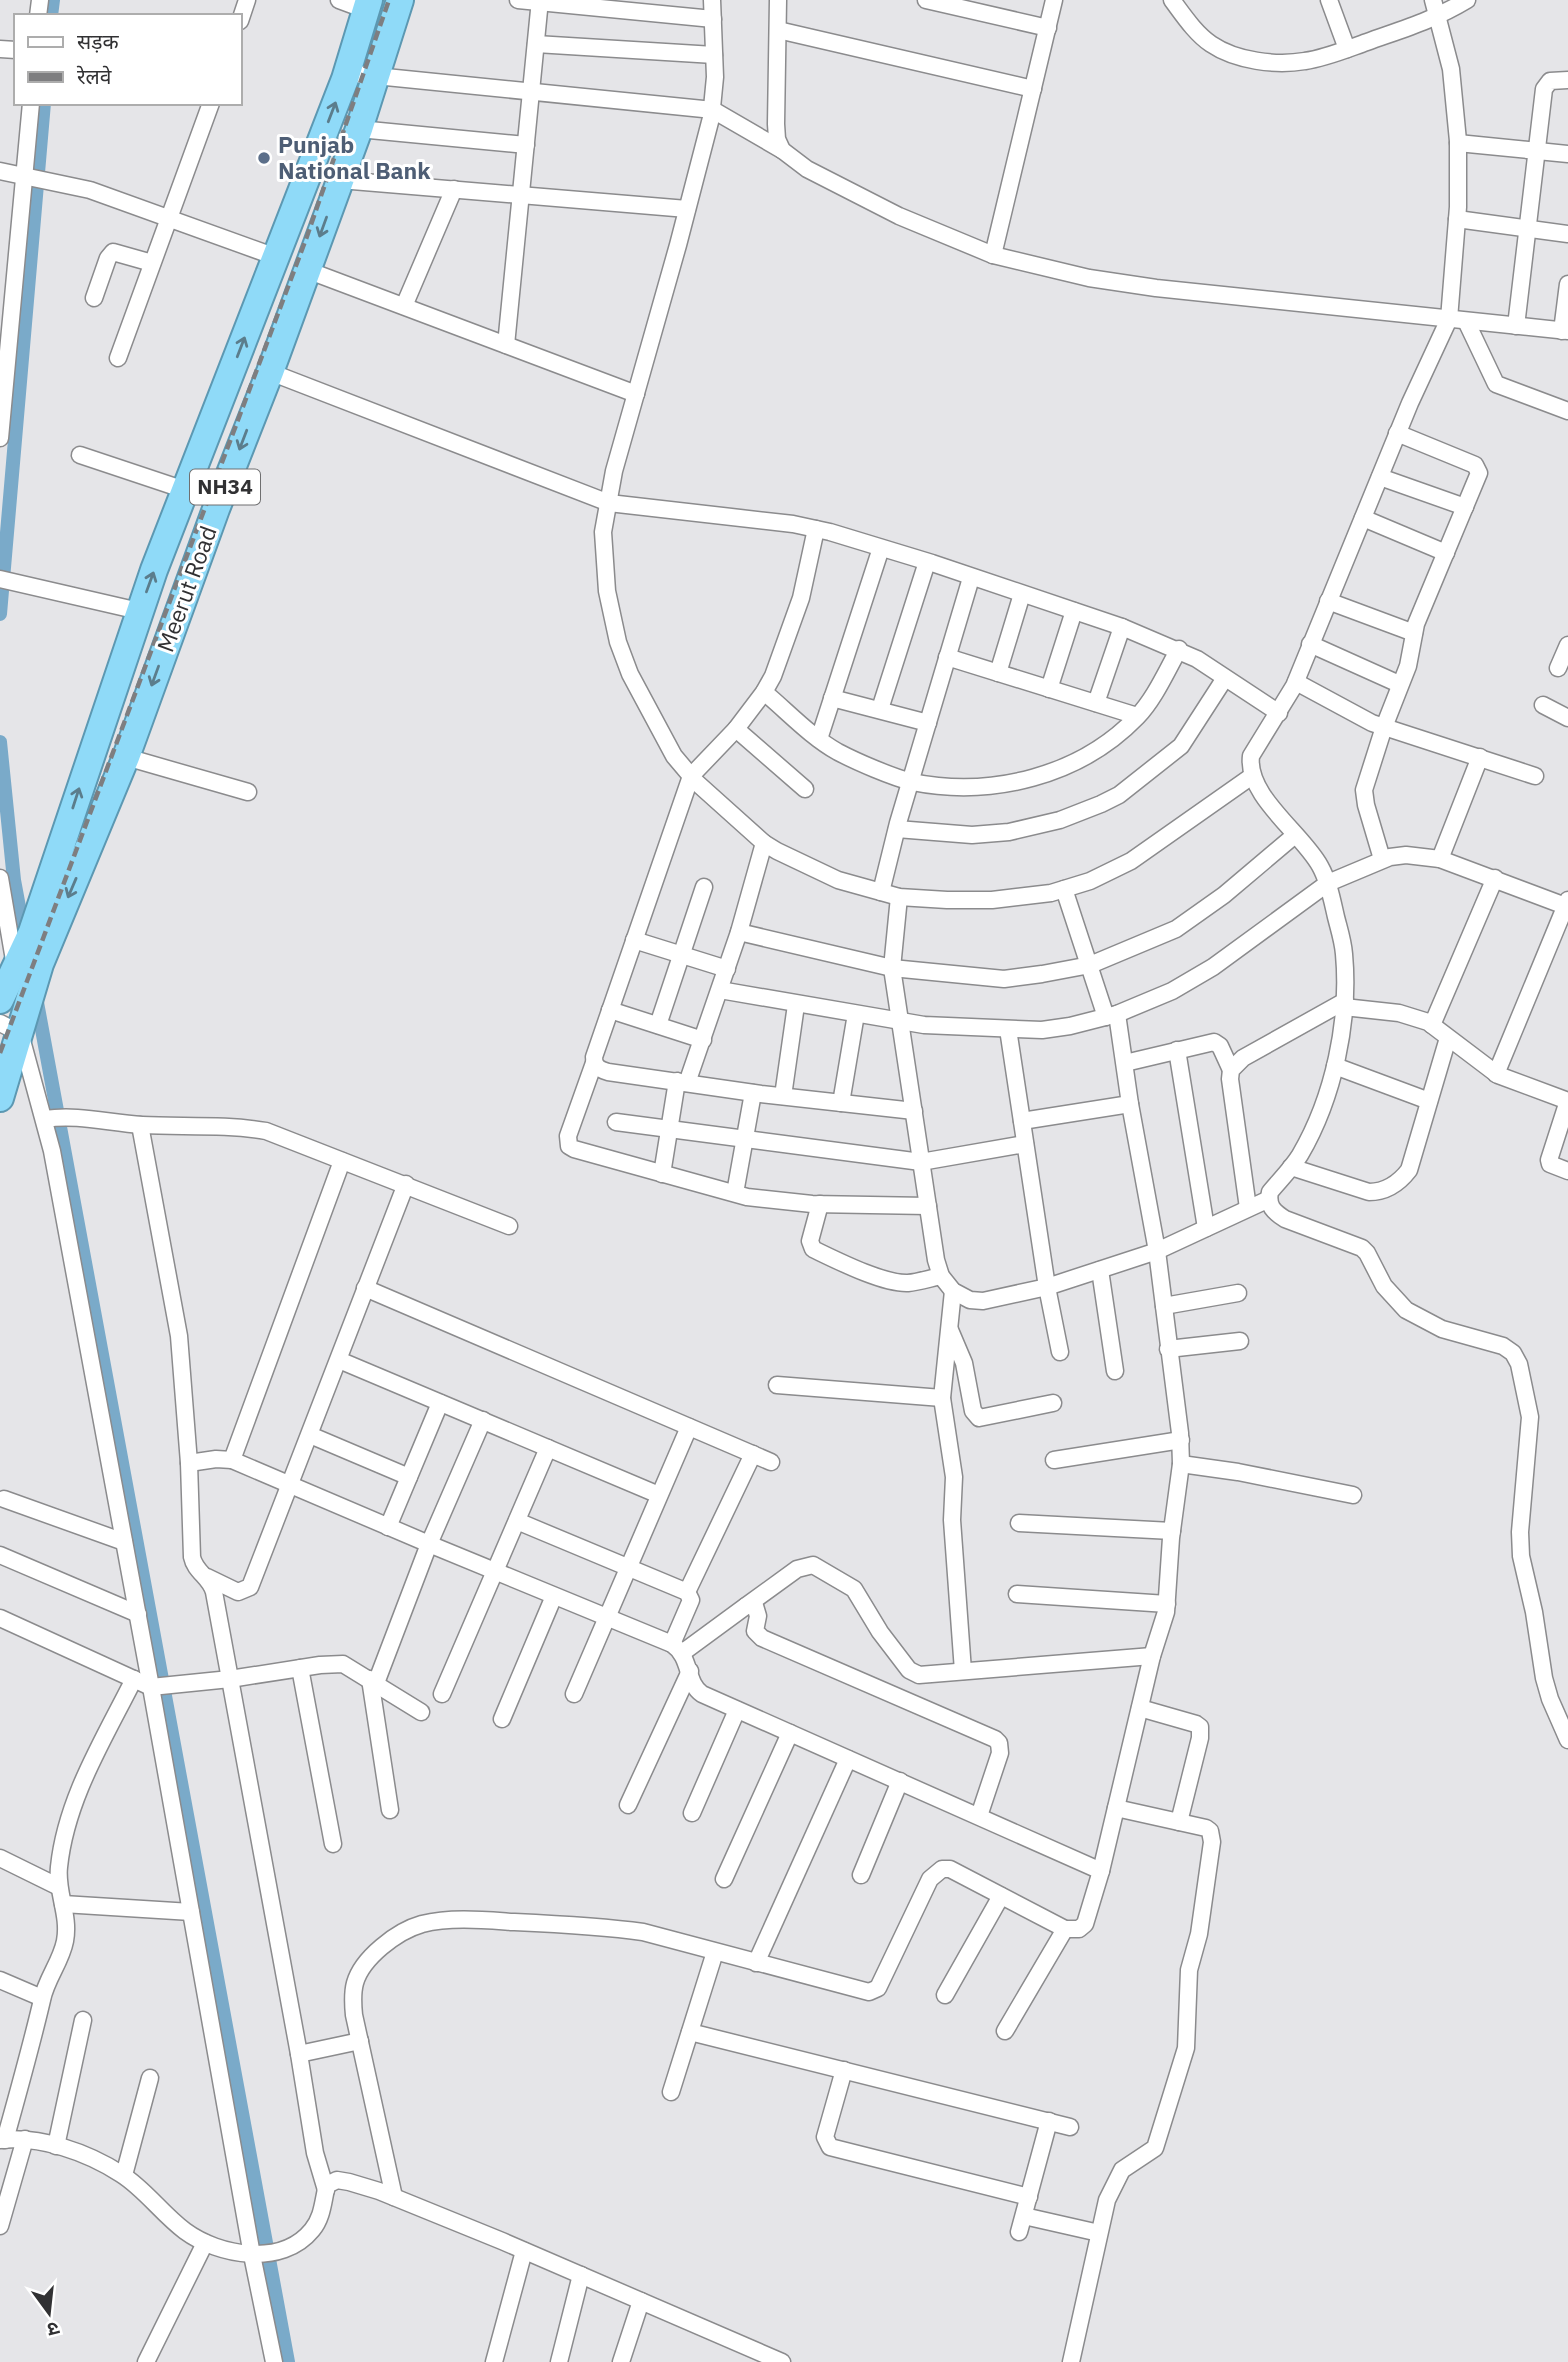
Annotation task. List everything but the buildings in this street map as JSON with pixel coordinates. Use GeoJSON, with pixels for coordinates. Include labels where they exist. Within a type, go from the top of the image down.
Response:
{"type":"FeatureCollection","features":[{"type":"Feature","properties":{"kind":"highway","name":"Meerut Road"},"geometry":{"type":"LineString","coordinates":[[0,1000],[24,967],[126,757],[359,129],[400,0]]}},
{"type":"Feature","properties":{"kind":"highway","name":"Meerut Road"},"geometry":{"type":"LineString","coordinates":[[0,1098],[10,1028],[29,998],[24,967],[32,932],[139,611],[346,73],[368,5]]}},
{"type":"Feature","properties":{"kind":"street"},"geometry":{"type":"LineString","coordinates":[[339,0],[368,5]]}},
{"type":"Feature","properties":{"kind":"street"},"geometry":{"type":"LineString","coordinates":[[518,0],[713,19]]}},
{"type":"Feature","properties":{"kind":"street"},"geometry":{"type":"LineString","coordinates":[[712,0],[713,110],[614,471],[603,532],[607,592],[618,642],[630,674],[674,756],[691,776],[764,843],[838,880],[899,897],[992,900],[1051,893],[1090,881],[1131,861],[1252,776]]}},
{"type":"Feature","properties":{"kind":"street"},"geometry":{"type":"LineString","coordinates":[[778,0],[777,139],[782,150]]}},
{"type":"Feature","properties":{"kind":"street"},"geometry":{"type":"LineString","coordinates":[[926,0],[1048,27]]}},
{"type":"Feature","properties":{"kind":"street"},"geometry":{"type":"LineString","coordinates":[[993,255],[1055,0]]}},
{"type":"Feature","properties":{"kind":"street"},"geometry":{"type":"LineString","coordinates":[[1172,0],[1198,34],[1228,53],[1272,62],[1305,61],[1347,50],[1438,17],[1467,0]]}},
{"type":"Feature","properties":{"kind":"street"},"geometry":{"type":"LineString","coordinates":[[1329,0],[1347,50]]}},
{"type":"Feature","properties":{"kind":"street"},"geometry":{"type":"LineString","coordinates":[[1433,0],[1451,69],[1458,143],[1457,219],[1449,319],[1397,433],[1296,682],[1251,756],[1252,776],[1257,787],[1320,865],[1328,883],[1344,952],[1344,1004],[1335,1066],[1308,1139],[1291,1167],[1270,1192],[1269,1199],[1275,1212],[1285,1219],[1362,1248],[1384,1286],[1406,1310],[1441,1329],[1503,1346],[1513,1353],[1519,1364],[1530,1417],[1520,1532],[1521,1556],[1547,1689],[1568,1740]]}},
{"type":"Feature","properties":{"kind":"street"},"geometry":{"type":"LineString","coordinates":[[506,345],[540,1]]}},
{"type":"Feature","properties":{"kind":"street"},"geometry":{"type":"LineString","coordinates":[[778,30],[1033,89]]}},
{"type":"Feature","properties":{"kind":"street"},"geometry":{"type":"LineString","coordinates":[[536,44],[714,55]]}},
{"type":"Feature","properties":{"kind":"street"},"geometry":{"type":"LineString","coordinates":[[346,73],[713,110],[782,150],[807,169],[899,216],[993,255],[1088,278],[1156,288],[1565,331],[1568,284]]}},
{"type":"Feature","properties":{"kind":"street"},"geometry":{"type":"LineString","coordinates":[[1516,326],[1544,89],[1550,81],[1568,80]]}},
{"type":"Feature","properties":{"kind":"street"},"geometry":{"type":"LineString","coordinates":[[0,438],[29,176],[32,105]]}},
{"type":"Feature","properties":{"kind":"street"},"geometry":{"type":"LineString","coordinates":[[118,358],[210,105]]}},
{"type":"Feature","properties":{"kind":"street"},"geometry":{"type":"LineString","coordinates":[[359,129],[526,145]]}},
{"type":"Feature","properties":{"kind":"street"},"geometry":{"type":"LineString","coordinates":[[1458,143],[1568,154]]}},
{"type":"Feature","properties":{"kind":"street"},"geometry":{"type":"LineString","coordinates":[[0,171],[90,190],[276,257]]}},
{"type":"Feature","properties":{"kind":"street"},"geometry":{"type":"LineString","coordinates":[[340,180],[687,209]]}},
{"type":"Feature","properties":{"kind":"street"},"geometry":{"type":"LineString","coordinates":[[404,306],[454,189]]}},
{"type":"Feature","properties":{"kind":"street"},"geometry":{"type":"LineString","coordinates":[[1457,219],[1568,234]]}},
{"type":"Feature","properties":{"kind":"street"},"geometry":{"type":"LineString","coordinates":[[94,298],[108,258],[113,252],[152,264]]}},
{"type":"Feature","properties":{"kind":"street"},"geometry":{"type":"LineString","coordinates":[[307,271],[636,394]]}},
{"type":"Feature","properties":{"kind":"street"},"geometry":{"type":"LineString","coordinates":[[1466,321],[1496,384],[1568,411]]}},
{"type":"Feature","properties":{"kind":"street"},"geometry":{"type":"LineString","coordinates":[[270,372],[609,503],[816,529],[927,562],[1122,627],[1179,649],[1279,713]]}},
{"type":"Feature","properties":{"kind":"street"},"geometry":{"type":"LineString","coordinates":[[1382,859],[1364,790],[1399,684],[1408,666],[1414,634],[1479,473],[1475,465],[1397,433]]}},
{"type":"Feature","properties":{"kind":"street"},"geometry":{"type":"LineString","coordinates":[[80,455],[185,490]]}},
{"type":"Feature","properties":{"kind":"street"},"geometry":{"type":"LineString","coordinates":[[1380,477],[1465,507]]}},
{"type":"Feature","properties":{"kind":"street"},"geometry":{"type":"LineString","coordinates":[[1363,518],[1446,554]]}},
{"type":"Feature","properties":{"kind":"street"},"geometry":{"type":"LineString","coordinates":[[816,529],[791,630],[773,676],[736,729],[691,776],[594,1057],[569,1136],[569,1146],[662,1174],[774,1201],[928,1206]]}},
{"type":"Feature","properties":{"kind":"street"},"geometry":{"type":"LineString","coordinates":[[819,739],[881,548]]}},
{"type":"Feature","properties":{"kind":"street"},"geometry":{"type":"LineString","coordinates":[[880,709],[927,562]]}},
{"type":"Feature","properties":{"kind":"street"},"geometry":{"type":"LineString","coordinates":[[881,892],[971,578]]}},
{"type":"Feature","properties":{"kind":"street"},"geometry":{"type":"LineString","coordinates":[[7,580],[139,611]]}},
{"type":"Feature","properties":{"kind":"street"},"geometry":{"type":"LineString","coordinates":[[998,673],[1022,594]]}},
{"type":"Feature","properties":{"kind":"street"},"geometry":{"type":"LineString","coordinates":[[1328,601],[1414,634]]}},
{"type":"Feature","properties":{"kind":"street"},"geometry":{"type":"LineString","coordinates":[[1049,689],[1074,611]]}},
{"type":"Feature","properties":{"kind":"street"},"geometry":{"type":"LineString","coordinates":[[1096,703],[1122,627]]}},
{"type":"Feature","properties":{"kind":"street"},"geometry":{"type":"LineString","coordinates":[[1310,644],[1399,684]]}},
{"type":"Feature","properties":{"kind":"street"},"geometry":{"type":"LineString","coordinates":[[1558,668],[1568,645]]}},
{"type":"Feature","properties":{"kind":"street"},"geometry":{"type":"LineString","coordinates":[[764,692],[838,752],[911,781],[959,787],[989,787],[1030,779],[1082,760],[1104,747],[1147,704],[1179,649]]}},
{"type":"Feature","properties":{"kind":"street"},"geometry":{"type":"LineString","coordinates":[[947,657],[1137,716]]}},
{"type":"Feature","properties":{"kind":"street"},"geometry":{"type":"LineString","coordinates":[[897,829],[972,835],[1009,832],[1060,820],[1101,804],[1119,795],[1181,746],[1225,678]]}},
{"type":"Feature","properties":{"kind":"street"},"geometry":{"type":"LineString","coordinates":[[1296,682],[1365,720],[1535,776]]}},
{"type":"Feature","properties":{"kind":"street"},"geometry":{"type":"LineString","coordinates":[[832,698],[928,723]]}},
{"type":"Feature","properties":{"kind":"street"},"geometry":{"type":"LineString","coordinates":[[1543,705],[1568,718]]}},
{"type":"Feature","properties":{"kind":"street"},"geometry":{"type":"LineString","coordinates":[[736,729],[805,789]]}},
{"type":"Feature","properties":{"kind":"street"},"geometry":{"type":"LineString","coordinates":[[126,757],[248,792]]}},
{"type":"Feature","properties":{"kind":"street"},"geometry":{"type":"LineString","coordinates":[[1440,859],[1480,757]]}},
{"type":"Feature","properties":{"kind":"street"},"geometry":{"type":"LineString","coordinates":[[739,932],[892,968],[1004,979],[1090,965],[1176,929],[1224,895],[1295,835]]}},
{"type":"Feature","properties":{"kind":"street"},"geometry":{"type":"LineString","coordinates":[[662,1174],[669,1129],[682,1082],[703,1040],[739,932],[764,843]]}},
{"type":"Feature","properties":{"kind":"street"},"geometry":{"type":"LineString","coordinates":[[720,990],[925,1025],[1042,1030],[1112,1015],[1171,991],[1213,967],[1328,883],[1382,859],[1406,855],[1440,859],[1567,904],[1496,1074]]}},
{"type":"Feature","properties":{"kind":"street"},"geometry":{"type":"LineString","coordinates":[[0,878],[24,967]]}},
{"type":"Feature","properties":{"kind":"street"},"geometry":{"type":"LineString","coordinates":[[1432,1025],[1495,878]]}},
{"type":"Feature","properties":{"kind":"street"},"geometry":{"type":"LineString","coordinates":[[658,1025],[704,887]]}},
{"type":"Feature","properties":{"kind":"street"},"geometry":{"type":"LineString","coordinates":[[394,2197],[360,2042],[353,1995],[359,1971],[369,1959],[392,1940],[419,1925],[474,1920],[618,1929],[664,1937],[874,1992],[930,1879],[942,1868],[1065,1929],[1079,1929],[1085,1924],[1101,1871],[1167,1604],[1181,1440],[1157,1251],[1125,1063],[1112,1015],[1090,965],[1065,889]]}},
{"type":"Feature","properties":{"kind":"street"},"geometry":{"type":"LineString","coordinates":[[899,897],[892,968],[936,1260],[941,1276],[953,1291],[970,1300],[983,1301],[1047,1287],[1157,1251],[1269,1199]]}},
{"type":"Feature","properties":{"kind":"street"},"geometry":{"type":"LineString","coordinates":[[634,940],[727,969]]}},
{"type":"Feature","properties":{"kind":"street"},"geometry":{"type":"LineString","coordinates":[[1231,1070],[1243,1058],[1344,1004],[1399,1013],[1432,1025],[1496,1074],[1568,1101],[1549,1160],[1550,1164],[1568,1171]]}},
{"type":"Feature","properties":{"kind":"street"},"geometry":{"type":"LineString","coordinates":[[783,1096],[796,1005]]}},
{"type":"Feature","properties":{"kind":"street"},"geometry":{"type":"LineString","coordinates":[[610,1010],[703,1040]]}},
{"type":"Feature","properties":{"kind":"street"},"geometry":{"type":"LineString","coordinates":[[841,1103],[856,1014]]}},
{"type":"Feature","properties":{"kind":"street"},"geometry":{"type":"LineString","coordinates":[[10,1028],[54,1117],[124,1542],[155,1687],[191,1913],[261,2254],[274,2362]]}},
{"type":"Feature","properties":{"kind":"street"},"geometry":{"type":"LineString","coordinates":[[1008,1029],[1047,1287],[1060,1352]]}},
{"type":"Feature","properties":{"kind":"street"},"geometry":{"type":"LineString","coordinates":[[1291,1167],[1369,1192],[1391,1186],[1409,1170],[1448,1038]]}},
{"type":"Feature","properties":{"kind":"street"},"geometry":{"type":"LineString","coordinates":[[1125,1063],[1208,1042],[1217,1043],[1231,1070],[1248,1208]]}},
{"type":"Feature","properties":{"kind":"street"},"geometry":{"type":"LineString","coordinates":[[1177,1050],[1206,1228]]}},
{"type":"Feature","properties":{"kind":"street"},"geometry":{"type":"LineString","coordinates":[[594,1063],[597,1068],[608,1072],[753,1093],[914,1111]]}},
{"type":"Feature","properties":{"kind":"street"},"geometry":{"type":"LineString","coordinates":[[1335,1066],[1429,1101]]}},
{"type":"Feature","properties":{"kind":"street"},"geometry":{"type":"LineString","coordinates":[[735,1193],[753,1093]]}},
{"type":"Feature","properties":{"kind":"street"},"geometry":{"type":"LineString","coordinates":[[1022,1121],[1130,1104]]}},
{"type":"Feature","properties":{"kind":"street"},"geometry":{"type":"LineString","coordinates":[[54,1117],[140,1125],[266,1131],[509,1226]]}},
{"type":"Feature","properties":{"kind":"street"},"geometry":{"type":"LineString","coordinates":[[616,1122],[921,1162],[1026,1144]]}},
{"type":"Feature","properties":{"kind":"street"},"geometry":{"type":"LineString","coordinates":[[140,1125],[180,1336],[192,1557],[197,1569],[207,1577],[238,1592],[250,1587],[406,1184]]}},
{"type":"Feature","properties":{"kind":"street"},"geometry":{"type":"LineString","coordinates":[[232,1460],[342,1161]]}},
{"type":"Feature","properties":{"kind":"street"},"geometry":{"type":"LineString","coordinates":[[820,1204],[810,1241],[813,1249],[852,1267],[899,1282],[941,1276]]}},
{"type":"Feature","properties":{"kind":"street"},"geometry":{"type":"LineString","coordinates":[[1100,1270],[1115,1371]]}},
{"type":"Feature","properties":{"kind":"street"},"geometry":{"type":"LineString","coordinates":[[365,1287],[771,1462]]}},
{"type":"Feature","properties":{"kind":"street"},"geometry":{"type":"LineString","coordinates":[[953,1291],[942,1398],[954,1471],[952,1520],[963,1671]]}},
{"type":"Feature","properties":{"kind":"street"},"geometry":{"type":"LineString","coordinates":[[1164,1306],[1238,1293]]}},
{"type":"Feature","properties":{"kind":"street"},"geometry":{"type":"LineString","coordinates":[[949,1327],[964,1363],[973,1411],[979,1418],[1053,1403]]}},
{"type":"Feature","properties":{"kind":"street"},"geometry":{"type":"LineString","coordinates":[[1168,1349],[1240,1341]]}},
{"type":"Feature","properties":{"kind":"street"},"geometry":{"type":"LineString","coordinates":[[339,1360],[659,1495]]}},
{"type":"Feature","properties":{"kind":"street"},"geometry":{"type":"LineString","coordinates":[[777,1385],[942,1398]]}},
{"type":"Feature","properties":{"kind":"street"},"geometry":{"type":"LineString","coordinates":[[388,1527],[440,1403]]}},
{"type":"Feature","properties":{"kind":"street"},"geometry":{"type":"LineString","coordinates":[[390,1810],[373,1681],[483,1420]]}},
{"type":"Feature","properties":{"kind":"street"},"geometry":{"type":"LineString","coordinates":[[574,1694],[689,1427]]}},
{"type":"Feature","properties":{"kind":"street"},"geometry":{"type":"LineString","coordinates":[[310,1435],[409,1477]]}},
{"type":"Feature","properties":{"kind":"street"},"geometry":{"type":"LineString","coordinates":[[1055,1460],[1181,1440]]}},
{"type":"Feature","properties":{"kind":"street"},"geometry":{"type":"LineString","coordinates":[[442,1694],[548,1448]]}},
{"type":"Feature","properties":{"kind":"street"},"geometry":{"type":"LineString","coordinates":[[687,1592],[753,1454]]}},
{"type":"Feature","properties":{"kind":"street"},"geometry":{"type":"LineString","coordinates":[[189,1464],[216,1459],[232,1460],[606,1616],[677,1648],[690,1671],[696,1690],[1101,1871]]}},
{"type":"Feature","properties":{"kind":"street"},"geometry":{"type":"LineString","coordinates":[[1181,1464],[1238,1472],[1353,1495]]}},
{"type":"Feature","properties":{"kind":"street"},"geometry":{"type":"LineString","coordinates":[[4,1499],[124,1542]]}},
{"type":"Feature","properties":{"kind":"street"},"geometry":{"type":"LineString","coordinates":[[517,1521],[626,1569],[687,1592],[691,1600],[677,1648]]}},
{"type":"Feature","properties":{"kind":"street"},"geometry":{"type":"LineString","coordinates":[[1019,1522],[1172,1531]]}},
{"type":"Feature","properties":{"kind":"street"},"geometry":{"type":"LineString","coordinates":[[0,1555],[138,1614]]}},
{"type":"Feature","properties":{"kind":"street"},"geometry":{"type":"LineString","coordinates":[[677,1648],[746,1606],[797,1569],[813,1565],[853,1589],[880,1632],[913,1673],[927,1676],[1152,1656]]}},
{"type":"Feature","properties":{"kind":"street"},"geometry":{"type":"LineString","coordinates":[[207,1577],[214,1592],[315,2153],[326,2190]]}},
{"type":"Feature","properties":{"kind":"street"},"geometry":{"type":"LineString","coordinates":[[1017,1594],[1167,1604]]}},
{"type":"Feature","properties":{"kind":"street"},"geometry":{"type":"LineString","coordinates":[[502,1719],[554,1596]]}},
{"type":"Feature","properties":{"kind":"street"},"geometry":{"type":"LineString","coordinates":[[746,1606],[755,1606],[758,1616],[755,1631],[762,1638],[995,1739],[999,1743],[1000,1753],[979,1816]]}},
{"type":"Feature","properties":{"kind":"street"},"geometry":{"type":"LineString","coordinates":[[0,1618],[155,1687],[343,1664],[421,1712]]}},
{"type":"Feature","properties":{"kind":"street"},"geometry":{"type":"LineString","coordinates":[[300,1668],[333,1844]]}},
{"type":"Feature","properties":{"kind":"street"},"geometry":{"type":"LineString","coordinates":[[628,1805],[690,1671]]}},
{"type":"Feature","properties":{"kind":"street"},"geometry":{"type":"LineString","coordinates":[[134,1679],[77,1794],[63,1841],[59,1887],[67,1928],[65,1941],[42,1998],[3,2140],[25,2139],[56,2146],[105,2164],[124,2175],[185,2231],[227,2252],[261,2254],[292,2245],[313,2229],[321,2215],[327,2185],[337,2180],[349,2182],[394,2197],[524,2250],[782,2362]]}},
{"type":"Feature","properties":{"kind":"street"},"geometry":{"type":"LineString","coordinates":[[1140,1708],[1200,1727],[1200,1738],[1179,1822]]}},
{"type":"Feature","properties":{"kind":"street"},"geometry":{"type":"LineString","coordinates":[[692,1813],[737,1710]]}},
{"type":"Feature","properties":{"kind":"street"},"geometry":{"type":"LineString","coordinates":[[724,1879],[790,1733]]}},
{"type":"Feature","properties":{"kind":"street"},"geometry":{"type":"LineString","coordinates":[[756,1963],[848,1759]]}},
{"type":"Feature","properties":{"kind":"street"},"geometry":{"type":"LineString","coordinates":[[862,1875],[900,1781]]}},
{"type":"Feature","properties":{"kind":"street"},"geometry":{"type":"LineString","coordinates":[[1071,2362],[1107,2200],[1114,2182],[1129,2164],[1155,2148],[1186,2048],[1189,1970],[1199,1934],[1212,1842],[1210,1831],[1206,1828],[1116,1808]]}},
{"type":"Feature","properties":{"kind":"street"},"geometry":{"type":"LineString","coordinates":[[0,1858],[59,1887]]}},
{"type":"Feature","properties":{"kind":"street"},"geometry":{"type":"LineString","coordinates":[[945,1995],[1001,1896]]}},
{"type":"Feature","properties":{"kind":"street"},"geometry":{"type":"LineString","coordinates":[[63,1904],[191,1913]]}},
{"type":"Feature","properties":{"kind":"street"},"geometry":{"type":"LineString","coordinates":[[1006,2031],[1065,1929]]}},
{"type":"Feature","properties":{"kind":"street"},"geometry":{"type":"LineString","coordinates":[[671,2092],[715,1952]]}},
{"type":"Feature","properties":{"kind":"street"},"geometry":{"type":"LineString","coordinates":[[0,1980],[42,1998]]}},
{"type":"Feature","properties":{"kind":"street"},"geometry":{"type":"LineString","coordinates":[[56,2146],[83,2020]]}},
{"type":"Feature","properties":{"kind":"street"},"geometry":{"type":"LineString","coordinates":[[690,2032],[1070,2127]]}},
{"type":"Feature","properties":{"kind":"street"},"geometry":{"type":"LineString","coordinates":[[299,2054],[360,2042]]}},
{"type":"Feature","properties":{"kind":"street"},"geometry":{"type":"LineString","coordinates":[[844,2070],[825,2137],[830,2147],[1029,2197]]}},
{"type":"Feature","properties":{"kind":"street"},"geometry":{"type":"LineString","coordinates":[[124,2175],[150,2078]]}},
{"type":"Feature","properties":{"kind":"street"},"geometry":{"type":"LineString","coordinates":[[1049,2122],[1021,2224],[1099,2233]]}},
{"type":"Feature","properties":{"kind":"street"},"geometry":{"type":"LineString","coordinates":[[0,2225],[25,2139]]}},
{"type":"Feature","properties":{"kind":"street"},"geometry":{"type":"LineString","coordinates":[[146,2362],[205,2243]]}},
{"type":"Feature","properties":{"kind":"street"},"geometry":{"type":"LineString","coordinates":[[494,2362],[524,2250]]}},
{"type":"Feature","properties":{"kind":"street"},"geometry":{"type":"LineString","coordinates":[[558,2362],[581,2275]]}},
{"type":"Feature","properties":{"kind":"street"},"geometry":{"type":"LineString","coordinates":[[621,2362],[641,2301]]}},
{"type":"Feature","properties":{"kind":"waterway"},"geometry":{"type":"LineString","coordinates":[[51,14],[53,0]]}},
{"type":"Feature","properties":{"kind":"waterway"},"geometry":{"type":"LineString","coordinates":[[0,614],[44,105]]}},
{"type":"Feature","properties":{"kind":"waterway"},"geometry":{"type":"LineString","coordinates":[[0,742],[14,880],[25,939]]}},
{"type":"Feature","properties":{"kind":"waterway"},"geometry":{"type":"LineString","coordinates":[[36,997],[288,2362]]}},
{"type":"Feature","properties":{"kind":"railway"},"geometry":{"type":"LineString","coordinates":[[0,1053],[306,239],[389,0]]}},
{"type":"Feature","properties":{"kind":"place","name":"Punjab National Bank"},"geometry":{"type":"Point","coordinates":[264,158]}}]}
